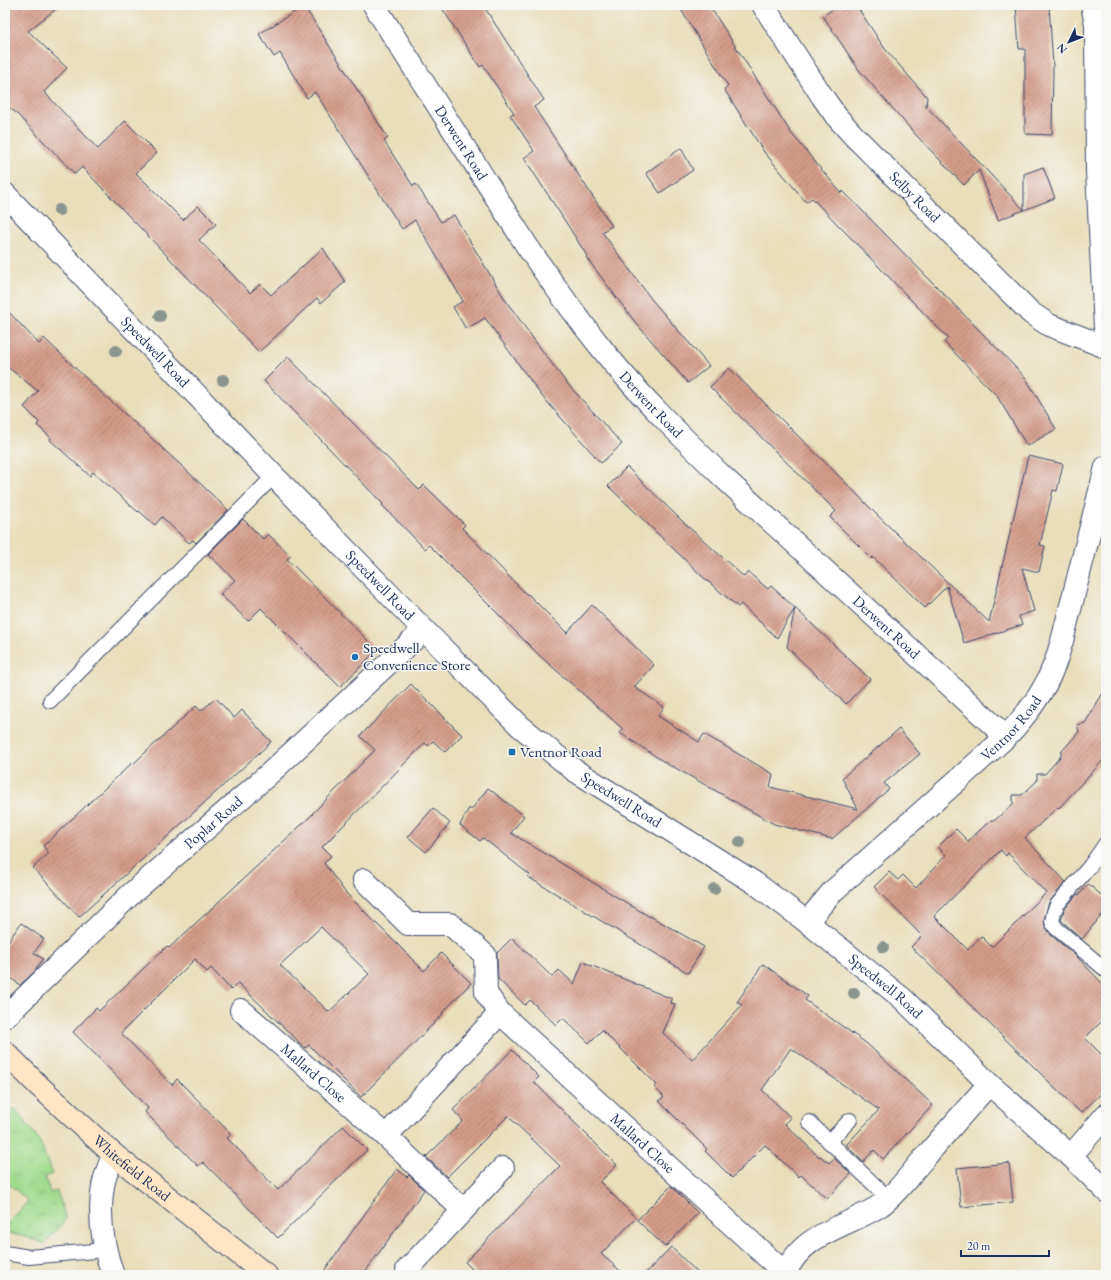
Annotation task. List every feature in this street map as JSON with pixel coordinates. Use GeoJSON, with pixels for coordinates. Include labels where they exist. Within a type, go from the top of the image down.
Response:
{"type":"FeatureCollection","features":[{"type":"Feature","properties":{"kind":"main road","name":"Whitefield Road"},"geometry":{"type":"LineString","coordinates":[[5,1052],[39,1086],[113,1154],[266,1275]]}},
{"type":"Feature","properties":{"kind":"street","name":"Derwent Road"},"geometry":{"type":"LineString","coordinates":[[374,5],[552,284],[607,355],[682,437],[724,478],[1006,737]]}},
{"type":"Feature","properties":{"kind":"street","name":"Selby Road"},"geometry":{"type":"LineString","coordinates":[[763,5],[836,116],[853,135],[1031,313],[1049,325],[1106,348]]}},
{"type":"Feature","properties":{"kind":"street"},"geometry":{"type":"LineString","coordinates":[[1092,5],[1096,24],[1097,171],[1106,348]]}},
{"type":"Feature","properties":{"kind":"street","name":"Speedwell Road"},"geometry":{"type":"LineString","coordinates":[[5,194],[274,476],[520,726],[574,770],[755,883],[807,922],[903,999],[989,1084],[1071,1156],[1106,1191]]}},
{"type":"Feature","properties":{"kind":"street","name":"Ventnor Road"},"geometry":{"type":"LineString","coordinates":[[807,922],[832,892],[1006,737],[1021,720],[1040,692],[1053,668],[1062,641],[1106,467]]}},
{"type":"Feature","properties":{"kind":"street","name":"Poplar Road"},"geometry":{"type":"LineString","coordinates":[[5,1017],[131,894],[269,774],[424,630]]}},
{"type":"Feature","properties":{"kind":"street","name":"Mallard Close"},"geometry":{"type":"LineString","coordinates":[[364,880],[408,924],[450,924],[485,955],[486,993],[500,1013],[786,1274],[790,1263],[806,1244],[882,1204],[899,1188],[989,1084]]}},
{"type":"Feature","properties":{"kind":"street","name":"Mallard Close"},"geometry":{"type":"LineString","coordinates":[[241,1010],[386,1136],[463,1210]]}},
{"type":"Feature","properties":{"kind":"street"},"geometry":{"type":"LineString","coordinates":[[386,1136],[500,1013]]}},
{"type":"Feature","properties":{"kind":"street"},"geometry":{"type":"LineString","coordinates":[[1071,1156],[1106,1116]]}},
{"type":"Feature","properties":{"kind":"street"},"geometry":{"type":"LineString","coordinates":[[113,1154],[103,1186],[101,1205],[105,1250],[114,1275]]}},
{"type":"Feature","properties":{"kind":"street"},"geometry":{"type":"LineString","coordinates":[[407,1270],[503,1168]]}},
{"type":"Feature","properties":{"kind":"lane"},"geometry":{"type":"LineString","coordinates":[[50,701],[274,476]]}},
{"type":"Feature","properties":{"kind":"lane"},"geometry":{"type":"LineString","coordinates":[[1106,843],[1090,866],[1057,905],[1052,922],[1056,928],[1106,970]]}},
{"type":"Feature","properties":{"kind":"lane"},"geometry":{"type":"LineString","coordinates":[[829,1142],[850,1120]]}},
{"type":"Feature","properties":{"kind":"lane"},"geometry":{"type":"LineString","coordinates":[[809,1122],[888,1198]]}},
{"type":"Feature","properties":{"kind":"lane"},"geometry":{"type":"LineString","coordinates":[[5,1252],[29,1257],[105,1250]]}},
{"type":"Feature","properties":{"kind":"green space"},"geometry":{"type":"Polygon","coordinates":[[[15,1108],[40,1142],[52,1174],[45,1177],[50,1193],[57,1191],[66,1219],[44,1244],[25,1237],[5,1233],[5,1227],[28,1201],[5,1180],[5,1119],[15,1108]]]}},
{"type":"Feature","properties":{"kind":"building"},"geometry":{"type":"Polygon","coordinates":[[[5,5],[61,5],[28,31],[67,68],[44,92],[98,149],[125,121],[157,153],[136,173],[183,220],[198,206],[216,224],[199,240],[250,293],[260,284],[271,295],[323,248],[345,282],[321,303],[317,298],[259,352],[82,167],[75,174],[15,112],[5,105],[5,5]]]}},
{"type":"Feature","properties":{"kind":"building"},"geometry":{"type":"Polygon","coordinates":[[[440,5],[483,5],[544,100],[534,107],[612,226],[602,232],[652,300],[709,366],[688,383],[635,322],[586,257],[587,256],[567,224],[524,158],[534,151],[510,115],[514,113],[483,65],[480,67],[440,5]]]}},
{"type":"Feature","properties":{"kind":"building"},"geometry":{"type":"Polygon","coordinates":[[[678,5],[709,5],[791,133],[841,193],[843,191],[1025,377],[1056,429],[1027,446],[997,396],[944,342],[948,338],[812,198],[806,202],[764,152],[724,89],[728,86],[678,5]]]}},
{"type":"Feature","properties":{"kind":"building"},"geometry":{"type":"Polygon","coordinates":[[[839,5],[856,5],[885,49],[927,97],[926,106],[1024,210],[998,220],[979,170],[964,185],[916,135],[859,70],[823,16],[839,5]]]}},
{"type":"Feature","properties":{"kind":"building"},"geometry":{"type":"Polygon","coordinates":[[[1016,5],[1049,5],[1053,66],[1052,135],[1025,134],[1025,49],[1019,49],[1016,5]]]}},
{"type":"Feature","properties":{"kind":"building"},"geometry":{"type":"Polygon","coordinates":[[[304,6],[388,138],[384,141],[413,186],[416,184],[441,222],[454,215],[506,301],[538,345],[565,381],[622,444],[601,463],[541,395],[485,318],[466,329],[453,307],[463,301],[415,220],[402,229],[315,92],[307,98],[280,53],[274,57],[259,34],[304,6]]]}},
{"type":"Feature","properties":{"kind":"building"},"geometry":{"type":"Polygon","coordinates":[[[681,148],[693,170],[660,193],[646,173],[681,148]]]}},
{"type":"Feature","properties":{"kind":"building"},"geometry":{"type":"Polygon","coordinates":[[[1043,167],[1055,198],[1024,210],[1024,174],[1043,167]]]}},
{"type":"Feature","properties":{"kind":"building"},"geometry":{"type":"Polygon","coordinates":[[[5,308],[39,344],[44,338],[228,510],[196,543],[193,540],[189,543],[162,517],[155,525],[93,472],[90,476],[50,440],[51,438],[37,425],[39,422],[24,407],[38,391],[5,365],[5,308]]]}},
{"type":"Feature","properties":{"kind":"building"},"geometry":{"type":"Polygon","coordinates":[[[288,357],[419,490],[424,485],[465,525],[462,528],[527,595],[528,594],[567,633],[592,605],[654,665],[634,687],[664,707],[658,716],[699,742],[704,734],[773,774],[770,787],[858,809],[842,778],[899,729],[920,754],[884,783],[889,789],[832,839],[774,824],[672,767],[620,733],[623,729],[541,657],[429,545],[425,549],[264,381],[288,357]]]}},
{"type":"Feature","properties":{"kind":"building"},"geometry":{"type":"Polygon","coordinates":[[[729,368],[875,513],[989,622],[1028,456],[1063,464],[1057,491],[1053,490],[1040,545],[1045,546],[1039,572],[1022,568],[1034,611],[1019,616],[1022,625],[964,643],[947,586],[925,608],[873,557],[872,559],[830,517],[836,511],[710,387],[729,368]]]}},
{"type":"Feature","properties":{"kind":"building"},"geometry":{"type":"Polygon","coordinates":[[[627,467],[682,521],[744,577],[748,572],[768,589],[771,586],[795,608],[777,638],[741,604],[738,607],[703,577],[608,486],[627,467]]]}},
{"type":"Feature","properties":{"kind":"building"},"geometry":{"type":"Polygon","coordinates":[[[243,519],[263,539],[268,534],[291,556],[287,559],[377,650],[340,687],[261,608],[248,621],[220,594],[235,580],[208,554],[243,519]]]}},
{"type":"Feature","properties":{"kind":"building"},"geometry":{"type":"Polygon","coordinates":[[[795,608],[870,679],[846,704],[787,647],[795,608]]]}},
{"type":"Feature","properties":{"kind":"building"},"geometry":{"type":"Polygon","coordinates":[[[411,684],[462,735],[445,752],[433,741],[428,746],[425,743],[322,847],[331,856],[324,863],[345,892],[424,971],[441,953],[471,983],[442,1013],[443,1014],[361,1097],[309,1045],[305,1048],[238,983],[231,990],[211,968],[207,972],[195,959],[121,1033],[172,1085],[177,1079],[231,1134],[227,1138],[278,1190],[343,1126],[367,1150],[278,1238],[203,1162],[198,1166],[145,1112],[148,1108],[73,1032],[96,1008],[99,1011],[167,946],[169,948],[313,814],[375,750],[360,736],[411,684]],[[321,927],[280,965],[329,1012],[369,974],[321,927]]]}},
{"type":"Feature","properties":{"kind":"building"},"geometry":{"type":"Polygon","coordinates":[[[1106,688],[1106,757],[1059,808],[1058,807],[1025,838],[1066,882],[1049,902],[1044,920],[1045,926],[1051,935],[1076,956],[1106,987],[1106,1017],[1085,1038],[1106,1059],[1106,1089],[1081,1113],[911,947],[922,936],[874,887],[889,872],[898,880],[903,875],[916,888],[946,855],[938,847],[956,829],[968,841],[991,820],[995,820],[1013,804],[1013,795],[1022,795],[1037,781],[1037,774],[1045,774],[1061,756],[1061,752],[1079,732],[1077,725],[1085,723],[1106,688]],[[1001,850],[934,916],[968,950],[981,936],[992,947],[1046,893],[1008,853],[1006,856],[1001,850]]]}},
{"type":"Feature","properties":{"kind":"building"},"geometry":{"type":"Polygon","coordinates":[[[216,698],[234,718],[242,710],[271,742],[79,917],[33,868],[49,853],[43,846],[196,706],[201,711],[216,698]]]}},
{"type":"Feature","properties":{"kind":"building"},"geometry":{"type":"Polygon","coordinates":[[[488,788],[524,816],[511,833],[650,917],[704,947],[688,973],[528,877],[530,875],[483,838],[480,841],[460,825],[469,808],[471,810],[488,788]]]}},
{"type":"Feature","properties":{"kind":"building"},"geometry":{"type":"Polygon","coordinates":[[[433,808],[450,823],[426,852],[408,837],[433,808]]]}},
{"type":"Feature","properties":{"kind":"building"},"geometry":{"type":"Polygon","coordinates":[[[1088,884],[1106,899],[1106,910],[1082,939],[1061,920],[1064,910],[1077,894],[1079,895],[1088,884]]]}},
{"type":"Feature","properties":{"kind":"building"},"geometry":{"type":"Polygon","coordinates":[[[21,923],[44,939],[34,953],[43,959],[35,971],[20,985],[5,974],[5,946],[21,923]]]}},
{"type":"Feature","properties":{"kind":"building"},"geometry":{"type":"Polygon","coordinates":[[[512,938],[552,977],[559,970],[574,984],[583,962],[672,999],[671,1003],[675,1004],[663,1033],[692,1060],[742,1005],[737,1002],[763,964],[808,996],[805,1000],[866,1043],[933,1105],[883,1159],[874,1150],[863,1162],[846,1145],[879,1110],[791,1048],[762,1090],[791,1118],[785,1124],[819,1157],[820,1156],[829,1163],[834,1158],[851,1174],[827,1199],[801,1175],[799,1177],[765,1145],[732,1178],[705,1151],[707,1149],[659,1101],[664,1097],[654,1087],[657,1085],[602,1030],[589,1043],[563,1018],[556,1025],[530,1000],[525,1005],[498,979],[497,953],[512,938]]]}},
{"type":"Feature","properties":{"kind":"building"},"geometry":{"type":"Polygon","coordinates":[[[512,1050],[539,1077],[534,1082],[617,1165],[600,1182],[636,1218],[601,1254],[625,1275],[478,1275],[465,1262],[560,1166],[508,1116],[447,1177],[426,1157],[463,1121],[453,1110],[512,1050]]]}},
{"type":"Feature","properties":{"kind":"building"},"geometry":{"type":"Polygon","coordinates":[[[1009,1163],[1013,1202],[961,1207],[957,1168],[1009,1163]]]}},
{"type":"Feature","properties":{"kind":"building"},"geometry":{"type":"Polygon","coordinates":[[[397,1169],[407,1177],[409,1175],[424,1190],[363,1275],[321,1275],[397,1169]]]}},
{"type":"Feature","properties":{"kind":"building"},"geometry":{"type":"Polygon","coordinates":[[[671,1186],[698,1213],[665,1247],[637,1220],[671,1186]]]}},
{"type":"Feature","properties":{"kind":"building"},"geometry":{"type":"Polygon","coordinates":[[[671,1247],[700,1275],[644,1275],[671,1247]]]}},
{"type":"Feature","properties":{"kind":"place","name":"Speedwell Convenience Store"},"geometry":{"type":"Point","coordinates":[355,657]}},
{"type":"Feature","properties":{"kind":"place","name":"Ventnor Road"},"geometry":{"type":"Point","coordinates":[512,752]}}]}
